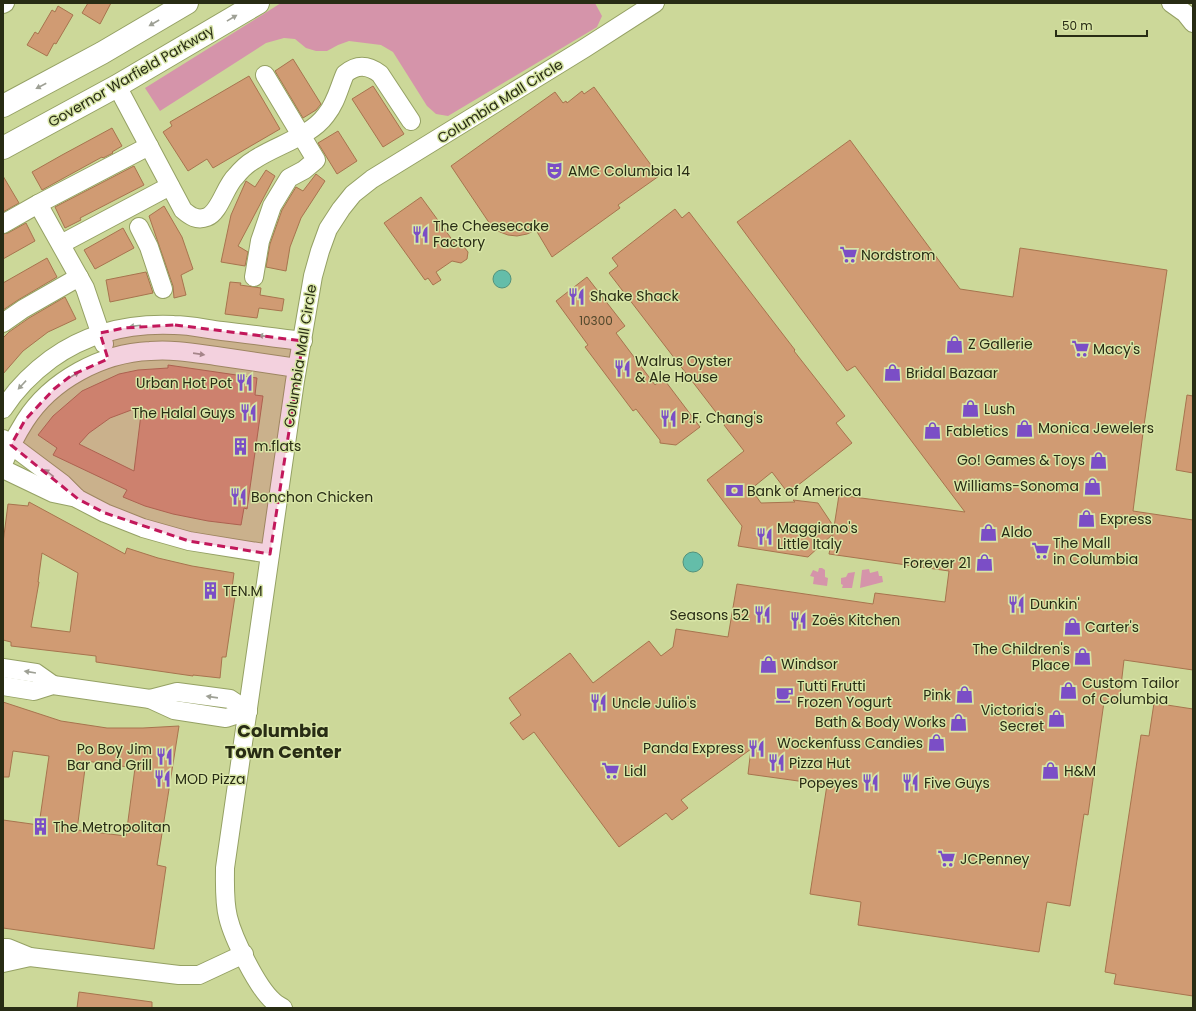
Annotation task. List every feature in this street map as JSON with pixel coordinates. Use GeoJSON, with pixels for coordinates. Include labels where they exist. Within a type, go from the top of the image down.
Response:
{"type":"FeatureCollection","features":[{"type":"Feature","properties":{"kind":"main road"},"geometry":{"type":"LineString","coordinates":[[3,106],[102,53],[188,3]]}},
{"type":"Feature","properties":{"kind":"main road","name":"Governor Warfield Parkway"},"geometry":{"type":"LineString","coordinates":[[3,148],[117,86],[258,3]]}},
{"type":"Feature","properties":{"kind":"street","name":"Columbia Mall Circle"},"geometry":{"type":"LineString","coordinates":[[283,1008],[273,1001],[262,988],[235,936],[228,916],[225,868],[297,368],[303,342],[313,276],[328,229],[353,194],[372,179],[586,48],[655,3]]}},
{"type":"Feature","properties":{"kind":"street"},"geometry":{"type":"LineString","coordinates":[[1171,3],[1185,13],[1193,23]]}},
{"type":"Feature","properties":{"kind":"street"},"geometry":{"type":"LineString","coordinates":[[117,86],[183,210],[189,216],[196,219],[208,217],[213,214],[228,185],[244,167],[255,159],[316,126],[332,107],[345,74],[349,70],[359,66],[370,68],[380,74],[411,121]]}},
{"type":"Feature","properties":{"kind":"street"},"geometry":{"type":"LineString","coordinates":[[254,277],[260,241],[272,206],[289,178],[304,170],[316,160],[265,75]]}},
{"type":"Feature","properties":{"kind":"street"},"geometry":{"type":"LineString","coordinates":[[3,224],[149,146]]}},
{"type":"Feature","properties":{"kind":"street"},"geometry":{"type":"LineString","coordinates":[[61,244],[170,186]]}},
{"type":"Feature","properties":{"kind":"street"},"geometry":{"type":"LineString","coordinates":[[38,204],[80,277],[108,358]]}},
{"type":"Feature","properties":{"kind":"street"},"geometry":{"type":"LineString","coordinates":[[139,227],[151,253],[163,289]]}},
{"type":"Feature","properties":{"kind":"street"},"geometry":{"type":"LineString","coordinates":[[3,323],[23,309],[80,277]]}},
{"type":"Feature","properties":{"kind":"street"},"geometry":{"type":"LineString","coordinates":[[3,409],[19,387],[36,370],[76,344],[100,334],[124,328],[175,324],[303,342]]}},
{"type":"Feature","properties":{"kind":"street"},"geometry":{"type":"LineString","coordinates":[[3,464],[7,442],[38,405],[54,389],[72,376],[108,358],[150,351],[174,351],[297,368]]}},
{"type":"Feature","properties":{"kind":"street"},"geometry":{"type":"LineString","coordinates":[[7,442],[63,484],[78,499]]}},
{"type":"Feature","properties":{"kind":"street"},"geometry":{"type":"LineString","coordinates":[[3,469],[53,493],[78,499],[105,513],[143,528],[189,541],[270,554]]}},
{"type":"Feature","properties":{"kind":"street"},"geometry":{"type":"LineString","coordinates":[[3,668],[36,672],[53,685]]}},
{"type":"Feature","properties":{"kind":"street"},"geometry":{"type":"LineString","coordinates":[[3,686],[34,691],[53,685],[150,699],[177,692],[230,699],[248,711]]}},
{"type":"Feature","properties":{"kind":"street"},"geometry":{"type":"LineString","coordinates":[[3,948],[8,948],[30,957],[179,975],[199,975],[244,954]]}},
{"type":"Feature","properties":{"kind":"street"},"geometry":{"type":"LineString","coordinates":[[3,963],[30,957]]}},
{"type":"Feature","properties":{"kind":"highlighted area"},"geometry":{"type":"Polygon","coordinates":[[[175,325],[303,341],[270,554],[189,541],[105,513],[78,499],[11,445],[25,420],[54,389],[72,375],[108,359],[100,333],[124,328],[175,325]]]}},
{"type":"Feature","properties":{"kind":"shaded area"},"geometry":{"type":"Polygon","coordinates":[[[281,3],[595,3],[602,16],[597,27],[448,116],[436,114],[427,106],[393,52],[381,45],[349,41],[327,51],[316,51],[306,48],[295,39],[284,38],[266,43],[160,111],[145,88],[281,3]]]}},
{"type":"Feature","properties":{"kind":"shaded area"},"geometry":{"type":"Polygon","coordinates":[[[819,568],[825,570],[825,577],[828,578],[827,586],[813,584],[814,577],[810,576],[813,570],[818,572],[819,568]]]}},
{"type":"Feature","properties":{"kind":"shaded area"},"geometry":{"type":"Polygon","coordinates":[[[869,569],[870,573],[878,571],[879,576],[882,576],[883,582],[860,588],[862,570],[869,569]]]}},
{"type":"Feature","properties":{"kind":"shaded area"},"geometry":{"type":"Polygon","coordinates":[[[855,572],[852,588],[842,588],[843,585],[841,584],[841,578],[846,577],[848,573],[855,572]]]}},
{"type":"Feature","properties":{"kind":"water"},"geometry":{"type":"Polygon","coordinates":[[[502,270],[508,273],[511,279],[508,285],[502,288],[496,285],[493,279],[496,273],[502,270]]]}},
{"type":"Feature","properties":{"kind":"water"},"geometry":{"type":"Polygon","coordinates":[[[693,552],[700,555],[703,562],[700,569],[693,572],[686,569],[683,562],[686,555],[693,552]]]}},
{"type":"Feature","properties":{"kind":"building"},"geometry":{"type":"Polygon","coordinates":[[[88,3],[111,3],[100,24],[82,13],[88,3]]]}},
{"type":"Feature","properties":{"kind":"building"},"geometry":{"type":"Polygon","coordinates":[[[58,6],[73,15],[47,56],[27,45],[35,32],[38,34],[52,10],[55,12],[58,6]]]}},
{"type":"Feature","properties":{"kind":"building"},"geometry":{"type":"Polygon","coordinates":[[[293,59],[321,104],[316,110],[303,118],[275,71],[293,59]]]}},
{"type":"Feature","properties":{"kind":"building"},"geometry":{"type":"Polygon","coordinates":[[[249,76],[280,129],[213,168],[207,159],[188,171],[163,132],[172,126],[170,122],[249,76]]]}},
{"type":"Feature","properties":{"kind":"building"},"geometry":{"type":"Polygon","coordinates":[[[373,86],[404,134],[383,147],[352,99],[373,86]]]}},
{"type":"Feature","properties":{"kind":"building","name":"AMC Columbia 14"},"geometry":{"type":"Polygon","coordinates":[[[594,87],[659,176],[618,205],[620,208],[552,257],[536,230],[517,236],[508,235],[492,227],[451,166],[555,92],[563,103],[566,101],[567,103],[582,91],[584,94],[594,87]]]}},
{"type":"Feature","properties":{"kind":"building"},"geometry":{"type":"Polygon","coordinates":[[[112,128],[122,146],[112,152],[113,153],[103,158],[102,157],[42,190],[32,172],[112,128]]]}},
{"type":"Feature","properties":{"kind":"building"},"geometry":{"type":"Polygon","coordinates":[[[338,131],[357,161],[337,174],[318,143],[338,131]]]}},
{"type":"Feature","properties":{"kind":"building"},"geometry":{"type":"Polygon","coordinates":[[[850,140],[960,289],[1013,297],[1020,248],[1167,270],[1133,511],[1193,520],[1193,670],[1124,660],[1119,703],[1104,702],[1088,815],[1084,814],[1070,906],[1047,902],[1039,952],[858,925],[861,902],[810,894],[827,785],[748,774],[751,749],[681,800],[688,808],[672,820],[666,813],[619,847],[534,732],[523,740],[510,723],[521,715],[509,698],[570,653],[593,683],[649,641],[661,656],[673,647],[676,629],[728,637],[737,584],[873,604],[875,593],[945,602],[949,571],[829,554],[833,534],[808,557],[738,546],[742,526],[707,480],[744,451],[609,273],[618,266],[612,258],[675,209],[682,218],[689,212],[845,416],[836,423],[852,443],[788,493],[772,472],[751,489],[761,503],[795,502],[793,500],[818,503],[834,527],[839,495],[965,512],[855,366],[847,371],[737,222],[850,140]]]}},
{"type":"Feature","properties":{"kind":"building"},"geometry":{"type":"Polygon","coordinates":[[[134,166],[144,185],[80,218],[81,220],[65,228],[55,207],[134,166]]]}},
{"type":"Feature","properties":{"kind":"building"},"geometry":{"type":"Polygon","coordinates":[[[266,170],[275,176],[238,246],[248,252],[245,266],[221,262],[231,215],[246,181],[255,187],[266,170]]]}},
{"type":"Feature","properties":{"kind":"building"},"geometry":{"type":"Polygon","coordinates":[[[316,174],[325,181],[301,218],[290,247],[286,271],[266,267],[270,244],[282,210],[296,187],[303,191],[316,174]]]}},
{"type":"Feature","properties":{"kind":"building"},"geometry":{"type":"Polygon","coordinates":[[[3,176],[19,203],[3,212],[3,176]]]}},
{"type":"Feature","properties":{"kind":"building","name":"The Cheesecake Factory"},"geometry":{"type":"Polygon","coordinates":[[[421,197],[456,245],[464,247],[468,252],[467,259],[461,263],[452,261],[436,272],[441,280],[433,285],[428,278],[425,280],[384,223],[421,197]]]}},
{"type":"Feature","properties":{"kind":"building"},"geometry":{"type":"Polygon","coordinates":[[[164,206],[182,237],[193,269],[181,275],[186,295],[174,298],[173,286],[149,216],[164,206]]]}},
{"type":"Feature","properties":{"kind":"building"},"geometry":{"type":"Polygon","coordinates":[[[26,223],[35,241],[3,259],[3,234],[8,233],[26,223]]]}},
{"type":"Feature","properties":{"kind":"building"},"geometry":{"type":"Polygon","coordinates":[[[123,228],[134,248],[95,269],[84,250],[123,228]]]}},
{"type":"Feature","properties":{"kind":"building"},"geometry":{"type":"Polygon","coordinates":[[[47,258],[57,277],[3,310],[3,283],[47,258]]]}},
{"type":"Feature","properties":{"kind":"building"},"geometry":{"type":"Polygon","coordinates":[[[146,272],[153,293],[110,302],[106,280],[146,272]]]}},
{"type":"Feature","properties":{"kind":"building"},"geometry":{"type":"Polygon","coordinates":[[[587,277],[625,326],[616,333],[655,385],[663,378],[700,427],[676,445],[660,443],[660,440],[636,409],[633,411],[585,347],[588,345],[556,301],[587,277]]]}},
{"type":"Feature","properties":{"kind":"building"},"geometry":{"type":"Polygon","coordinates":[[[230,282],[261,288],[260,295],[284,299],[282,311],[259,308],[257,318],[225,314],[230,282]]]}},
{"type":"Feature","properties":{"kind":"building"},"geometry":{"type":"Polygon","coordinates":[[[65,297],[76,319],[48,332],[23,351],[3,374],[3,338],[29,318],[65,297]]]}},
{"type":"Feature","properties":{"kind":"building","name":"m.flats"},"geometry":{"type":"Polygon","coordinates":[[[168,365],[257,378],[255,395],[263,396],[247,509],[244,508],[241,525],[208,521],[173,514],[145,506],[123,497],[127,490],[53,455],[57,448],[38,435],[53,416],[82,391],[119,374],[138,370],[168,368],[168,365]],[[142,406],[110,418],[89,433],[79,444],[134,471],[142,406]]]}},
{"type":"Feature","properties":{"kind":"building"},"geometry":{"type":"Polygon","coordinates":[[[1187,395],[1193,396],[1193,473],[1176,470],[1187,395]]]}},
{"type":"Feature","properties":{"kind":"building","name":"TEN.M"},"geometry":{"type":"Polygon","coordinates":[[[29,502],[125,554],[127,548],[158,558],[192,566],[234,573],[231,595],[235,596],[226,657],[222,657],[220,678],[193,676],[96,662],[96,656],[11,646],[11,642],[3,640],[3,543],[8,504],[28,506],[29,502]],[[42,553],[39,582],[31,627],[70,632],[78,573],[42,553]]]}},
{"type":"Feature","properties":{"kind":"building","name":"The Metropolitan"},"geometry":{"type":"Polygon","coordinates":[[[3,702],[61,721],[107,728],[179,726],[157,865],[166,867],[154,949],[3,928],[3,820],[39,825],[49,756],[13,751],[9,777],[3,777],[3,702]],[[86,761],[77,830],[126,836],[135,768],[86,761]]]}},
{"type":"Feature","properties":{"kind":"building"},"geometry":{"type":"Polygon","coordinates":[[[1154,703],[1193,709],[1193,996],[1114,984],[1116,974],[1105,972],[1141,735],[1149,736],[1154,703]]]}},
{"type":"Feature","properties":{"kind":"building"},"geometry":{"type":"Polygon","coordinates":[[[79,992],[152,1002],[152,1008],[77,1008],[79,992]]]}},
{"type":"Feature","properties":{"kind":"place","name":"AMC Columbia 14"},"geometry":{"type":"Point","coordinates":[555,171]}},
{"type":"Feature","properties":{"kind":"place","name":"The Cheesecake Factory"},"geometry":{"type":"Point","coordinates":[420,234]}},
{"type":"Feature","properties":{"kind":"place","name":"Nordstrom"},"geometry":{"type":"Point","coordinates":[848,255]}},
{"type":"Feature","properties":{"kind":"place","name":"Shake Shack"},"geometry":{"type":"Point","coordinates":[577,296]}},
{"type":"Feature","properties":{"kind":"place","name":"Z Gallerie"},"geometry":{"type":"Point","coordinates":[955,344]}},
{"type":"Feature","properties":{"kind":"place","name":"Macy's"},"geometry":{"type":"Point","coordinates":[1080,349]}},
{"type":"Feature","properties":{"kind":"place","name":"Walrus Oyster & Ale House"},"geometry":{"type":"Point","coordinates":[622,369]}},
{"type":"Feature","properties":{"kind":"place","name":"Bridal Bazaar"},"geometry":{"type":"Point","coordinates":[893,373]}},
{"type":"Feature","properties":{"kind":"place","name":"Urban Hot Pot"},"geometry":{"type":"Point","coordinates":[245,383]}},
{"type":"Feature","properties":{"kind":"place","name":"Lush"},"geometry":{"type":"Point","coordinates":[971,409]}},
{"type":"Feature","properties":{"kind":"place","name":"The Halal Guys"},"geometry":{"type":"Point","coordinates":[248,413]}},
{"type":"Feature","properties":{"kind":"place","name":"P.F. Chang's"},"geometry":{"type":"Point","coordinates":[668,418]}},
{"type":"Feature","properties":{"kind":"place","name":"Monica Jewelers"},"geometry":{"type":"Point","coordinates":[1025,428]}},
{"type":"Feature","properties":{"kind":"place","name":"Fabletics"},"geometry":{"type":"Point","coordinates":[933,431]}},
{"type":"Feature","properties":{"kind":"place","name":"m.flats"},"geometry":{"type":"Point","coordinates":[241,446]}},
{"type":"Feature","properties":{"kind":"place","name":"Go! Games & Toys"},"geometry":{"type":"Point","coordinates":[1098,460]}},
{"type":"Feature","properties":{"kind":"place","name":"Williams-Sonoma"},"geometry":{"type":"Point","coordinates":[1092,486]}},
{"type":"Feature","properties":{"kind":"place","name":"Bank of America"},"geometry":{"type":"Point","coordinates":[734,491]}},
{"type":"Feature","properties":{"kind":"place","name":"Bonchon Chicken"},"geometry":{"type":"Point","coordinates":[238,497]}},
{"type":"Feature","properties":{"kind":"place","name":"Express"},"geometry":{"type":"Point","coordinates":[1087,519]}},
{"type":"Feature","properties":{"kind":"place","name":"Aldo"},"geometry":{"type":"Point","coordinates":[988,532]}},
{"type":"Feature","properties":{"kind":"place","name":"Maggiano's Little Italy"},"geometry":{"type":"Point","coordinates":[764,536]}},
{"type":"Feature","properties":{"kind":"place","name":"The Mall in Columbia"},"geometry":{"type":"Point","coordinates":[1040,551]}},
{"type":"Feature","properties":{"kind":"place","name":"Forever 21"},"geometry":{"type":"Point","coordinates":[984,563]}},
{"type":"Feature","properties":{"kind":"place","name":"TEN.M"},"geometry":{"type":"Point","coordinates":[210,591]}},
{"type":"Feature","properties":{"kind":"place","name":"Dunkin'"},"geometry":{"type":"Point","coordinates":[1017,604]}},
{"type":"Feature","properties":{"kind":"place","name":"Seasons 52"},"geometry":{"type":"Point","coordinates":[762,615]}},
{"type":"Feature","properties":{"kind":"place","name":"Zoës Kitchen"},"geometry":{"type":"Point","coordinates":[799,620]}},
{"type":"Feature","properties":{"kind":"place","name":"Carter's"},"geometry":{"type":"Point","coordinates":[1072,627]}},
{"type":"Feature","properties":{"kind":"place","name":"The Children's Place"},"geometry":{"type":"Point","coordinates":[1083,657]}},
{"type":"Feature","properties":{"kind":"place","name":"Windsor"},"geometry":{"type":"Point","coordinates":[768,664]}},
{"type":"Feature","properties":{"kind":"place","name":"Custom Tailor of Columbia"},"geometry":{"type":"Point","coordinates":[1069,691]}},
{"type":"Feature","properties":{"kind":"place","name":"Tutti Frutti Frozen Yogurt"},"geometry":{"type":"Point","coordinates":[784,694]}},
{"type":"Feature","properties":{"kind":"place","name":"Pink"},"geometry":{"type":"Point","coordinates":[964,695]}},
{"type":"Feature","properties":{"kind":"place","name":"Uncle Julio's"},"geometry":{"type":"Point","coordinates":[599,703]}},
{"type":"Feature","properties":{"kind":"place","name":"Victoria's Secret"},"geometry":{"type":"Point","coordinates":[1057,718]}},
{"type":"Feature","properties":{"kind":"place","name":"Bath & Body Works"},"geometry":{"type":"Point","coordinates":[959,722]}},
{"type":"Feature","properties":{"kind":"place","name":"Wockenfuss Candies"},"geometry":{"type":"Point","coordinates":[936,743]}},
{"type":"Feature","properties":{"kind":"place","name":"Panda Express"},"geometry":{"type":"Point","coordinates":[757,748]}},
{"type":"Feature","properties":{"kind":"place","name":"Po Boy Jim Bar and Grill"},"geometry":{"type":"Point","coordinates":[165,757]}},
{"type":"Feature","properties":{"kind":"place","name":"Pizza Hut"},"geometry":{"type":"Point","coordinates":[776,763]}},
{"type":"Feature","properties":{"kind":"place","name":"Lidl"},"geometry":{"type":"Point","coordinates":[611,771]}},
{"type":"Feature","properties":{"kind":"place","name":"H&M"},"geometry":{"type":"Point","coordinates":[1051,771]}},
{"type":"Feature","properties":{"kind":"place","name":"MOD Pizza"},"geometry":{"type":"Point","coordinates":[162,779]}},
{"type":"Feature","properties":{"kind":"place","name":"Popeyes"},"geometry":{"type":"Point","coordinates":[871,783]}},
{"type":"Feature","properties":{"kind":"place","name":"Five Guys"},"geometry":{"type":"Point","coordinates":[911,783]}},
{"type":"Feature","properties":{"kind":"place","name":"The Metropolitan"},"geometry":{"type":"Point","coordinates":[40,827]}},
{"type":"Feature","properties":{"kind":"place","name":"JCPenney"},"geometry":{"type":"Point","coordinates":[947,859]}},
{"type":"Feature","properties":{"kind":"district","name":"Columbia Town Center"},"geometry":{"type":"Point","coordinates":[283,741]}}]}
